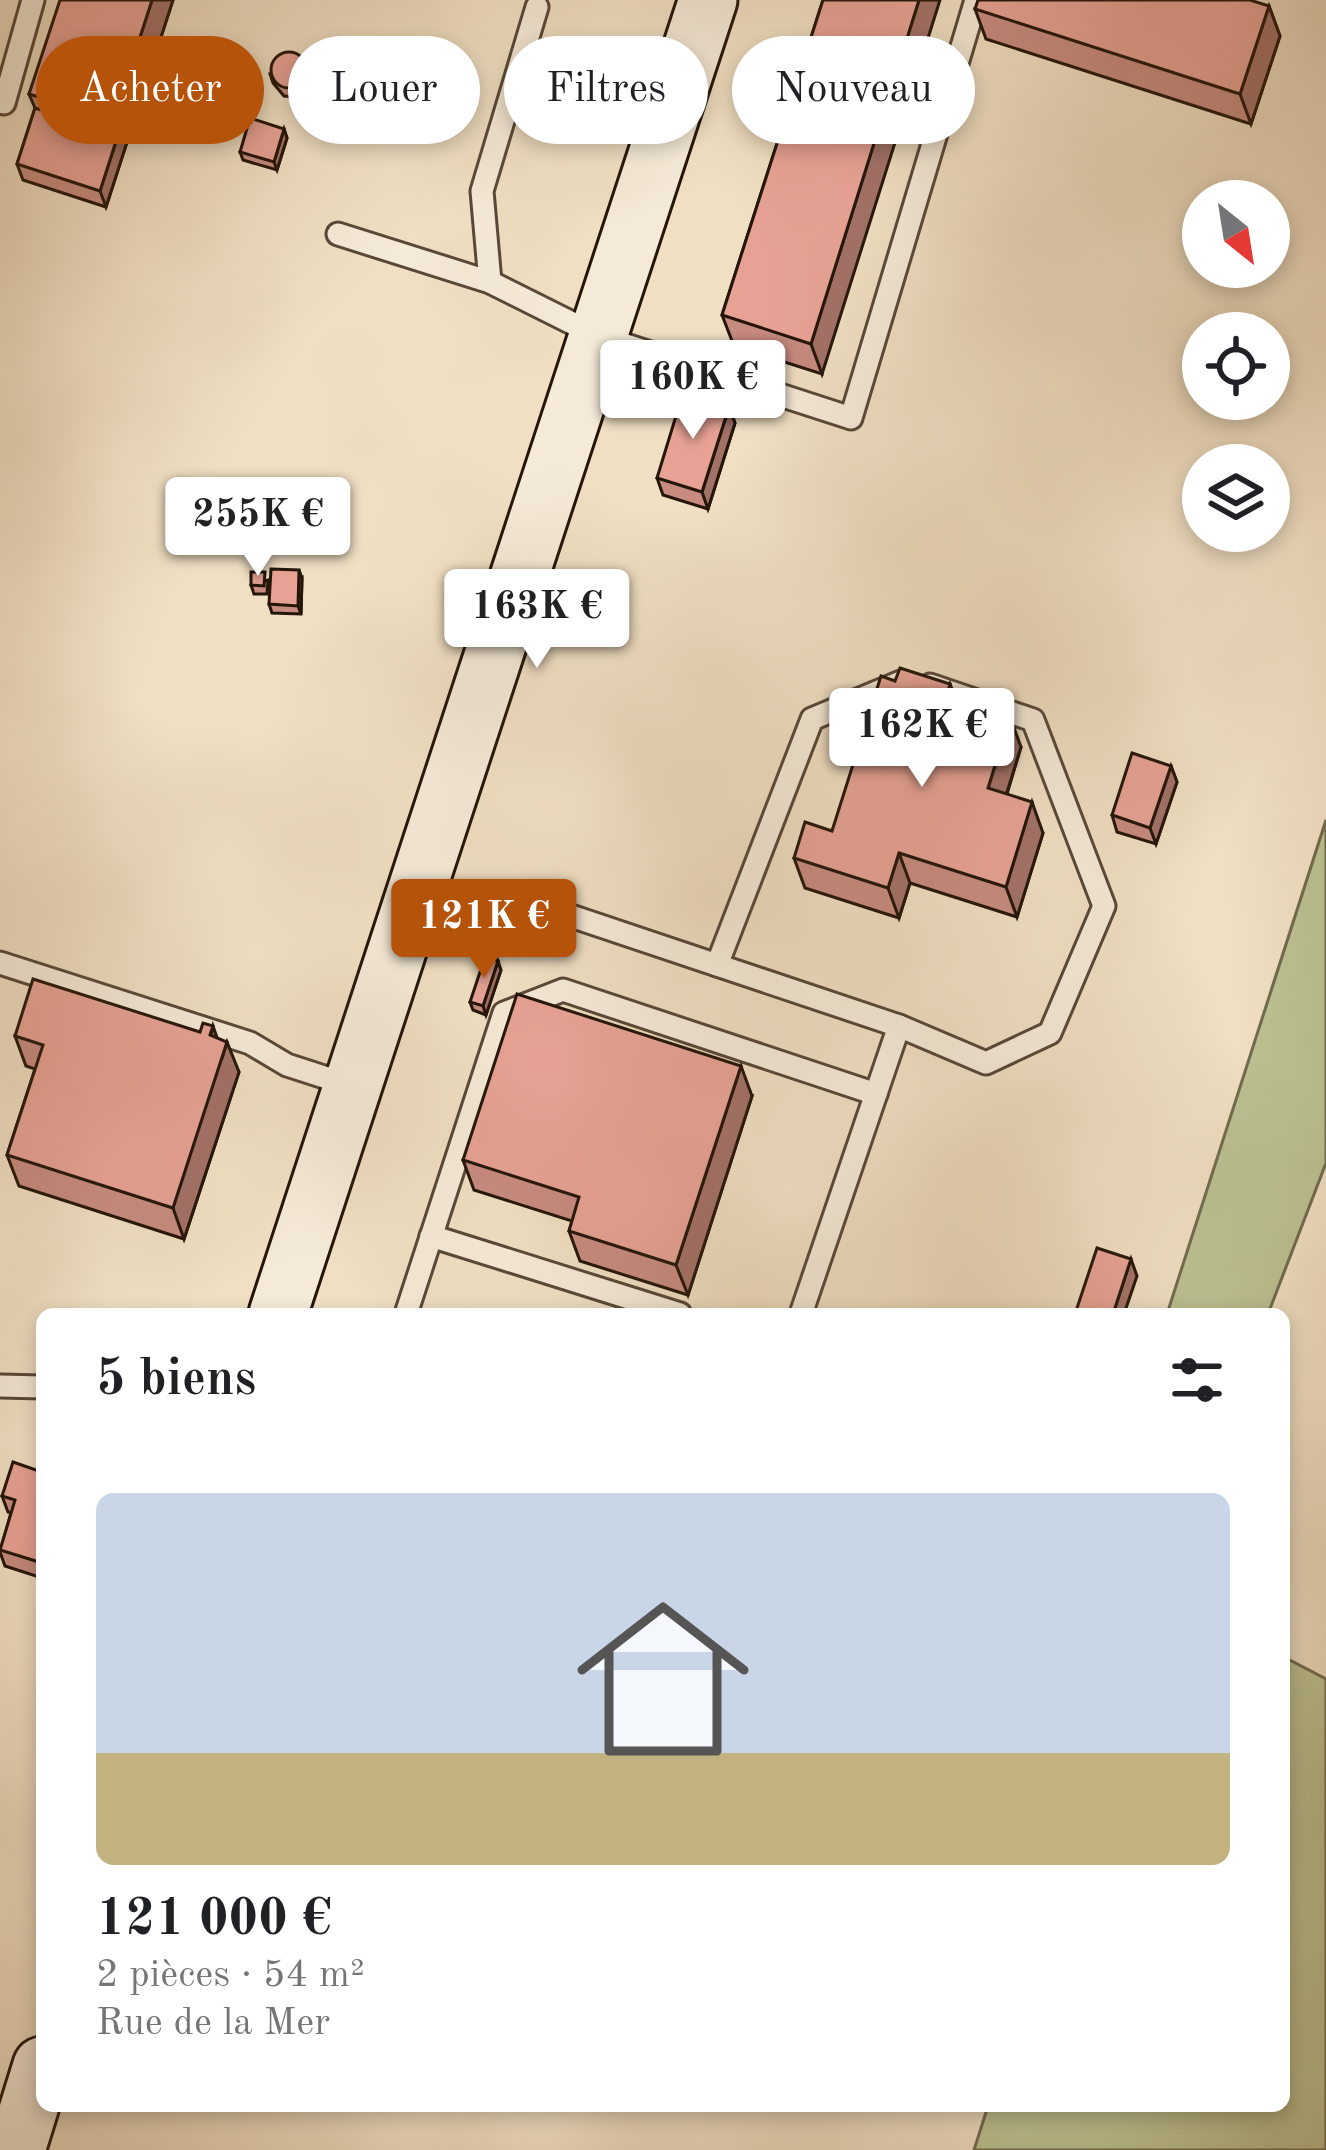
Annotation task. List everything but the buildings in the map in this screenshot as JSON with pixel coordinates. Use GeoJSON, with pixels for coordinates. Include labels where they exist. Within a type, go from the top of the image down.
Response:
{"type":"FeatureCollection","features":[{"type":"Feature","properties":{"kind":"street"},"geometry":{"type":"LineString","coordinates":[[280,1308],[708,0]]}},
{"type":"Feature","properties":{"kind":"street"},"geometry":{"type":"LineString","coordinates":[[16,2150],[36,2085]]}},
{"type":"Feature","properties":{"kind":"lane"},"geometry":{"type":"LineString","coordinates":[[4,103],[33,0]]}},
{"type":"Feature","properties":{"kind":"lane"},"geometry":{"type":"LineString","coordinates":[[338,234],[490,283],[598,336],[851,418],[976,0]]}},
{"type":"Feature","properties":{"kind":"lane"},"geometry":{"type":"LineString","coordinates":[[490,283],[482,191],[537,7]]}},
{"type":"Feature","properties":{"kind":"lane"},"geometry":{"type":"LineString","coordinates":[[415,896],[494,924],[565,914],[898,1026],[986,1063],[1050,1033],[1104,906],[1033,720],[910,678],[812,719],[717,965]]}},
{"type":"Feature","properties":{"kind":"lane"},"geometry":{"type":"LineString","coordinates":[[0,963],[250,1043],[287,1065],[353,1086]]}},
{"type":"Feature","properties":{"kind":"lane"},"geometry":{"type":"LineString","coordinates":[[408,1308],[504,1013],[563,990],[876,1094]]}},
{"type":"Feature","properties":{"kind":"lane"},"geometry":{"type":"LineString","coordinates":[[803,1308],[898,1026]]}},
{"type":"Feature","properties":{"kind":"lane"},"geometry":{"type":"LineString","coordinates":[[431,1236],[661,1308]]}},
{"type":"Feature","properties":{"kind":"lane"},"geometry":{"type":"LineString","coordinates":[[0,1386],[36,1387]]}},
{"type":"Feature","properties":{"kind":"green space"},"geometry":{"type":"Polygon","coordinates":[[[1326,820],[1326,1163],[1270,1308],[1169,1308],[1326,820]]]}},
{"type":"Feature","properties":{"kind":"green space"},"geometry":{"type":"Polygon","coordinates":[[[1290,1660],[1326,1679],[1326,2150],[974,2150],[986,2112],[1290,2112],[1290,1660]]]}}]}
